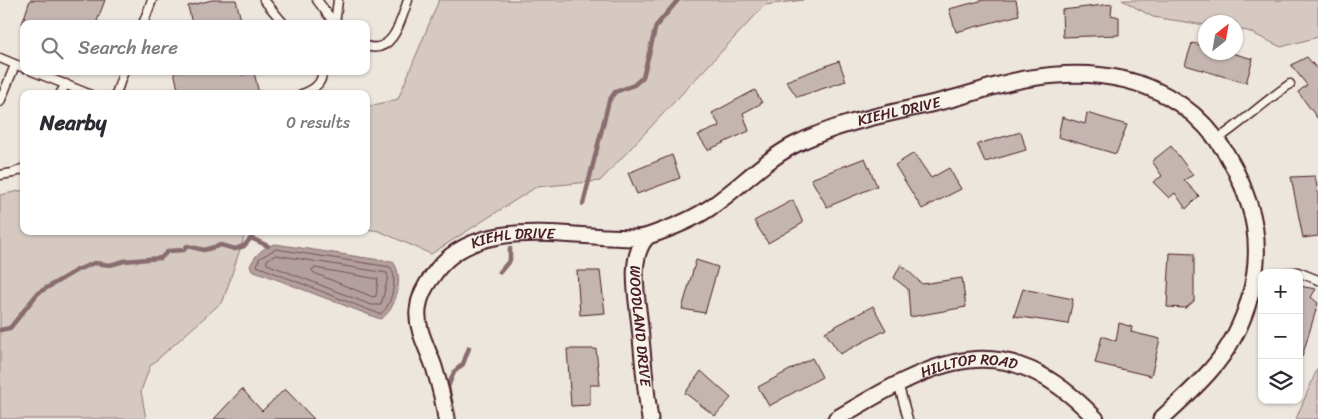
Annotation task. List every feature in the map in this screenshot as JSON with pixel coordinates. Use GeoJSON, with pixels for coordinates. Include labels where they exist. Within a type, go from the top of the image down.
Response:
{"type":"FeatureCollection","features":[{"type":"Feature","properties":{"kind":"street","name":"KIEHL DRIVE"},"geometry":{"type":"LineString","coordinates":[[446,419],[435,369],[418,324],[418,309],[421,294],[436,271],[447,259],[465,247],[495,236],[647,238],[689,221],[711,207],[774,157],[816,134],[865,119],[1029,78],[1082,73],[1121,77],[1141,83],[1176,100],[1195,114],[1218,140],[1242,182],[1252,212],[1257,284],[1239,326],[1220,359],[1161,419]]}},
{"type":"Feature","properties":{"kind":"street","name":"WOODLAND DRIVE"},"geometry":{"type":"LineString","coordinates":[[647,238],[642,243],[638,253],[636,294],[650,419]]}},
{"type":"Feature","properties":{"kind":"street","name":"HILLTOP ROAD"},"geometry":{"type":"LineString","coordinates":[[839,418],[920,372],[961,360],[1005,361],[1034,371],[1057,383],[1096,419]]}},
{"type":"Feature","properties":{"kind":"lane"},"geometry":{"type":"LineString","coordinates":[[144,20],[152,0]]}},
{"type":"Feature","properties":{"kind":"lane"},"geometry":{"type":"LineString","coordinates":[[264,0],[281,20]]}},
{"type":"Feature","properties":{"kind":"lane"},"geometry":{"type":"LineString","coordinates":[[317,0],[332,20]]}},
{"type":"Feature","properties":{"kind":"lane"},"geometry":{"type":"LineString","coordinates":[[336,20],[338,0]]}},
{"type":"Feature","properties":{"kind":"lane"},"geometry":{"type":"LineString","coordinates":[[370,47],[386,46],[396,31],[408,0]]}},
{"type":"Feature","properties":{"kind":"lane"},"geometry":{"type":"LineString","coordinates":[[0,58],[20,67]]}},
{"type":"Feature","properties":{"kind":"lane"},"geometry":{"type":"LineString","coordinates":[[0,102],[15,65]]}},
{"type":"Feature","properties":{"kind":"lane"},"geometry":{"type":"LineString","coordinates":[[42,75],[80,90]]}},
{"type":"Feature","properties":{"kind":"lane"},"geometry":{"type":"LineString","coordinates":[[117,90],[123,75]]}},
{"type":"Feature","properties":{"kind":"lane"},"geometry":{"type":"LineString","coordinates":[[310,90],[319,85],[322,75]]}},
{"type":"Feature","properties":{"kind":"lane"},"geometry":{"type":"LineString","coordinates":[[62,90],[66,84]]}},
{"type":"Feature","properties":{"kind":"lane"},"geometry":{"type":"LineString","coordinates":[[1218,140],[1290,84]]}},
{"type":"Feature","properties":{"kind":"lane"},"geometry":{"type":"LineString","coordinates":[[0,175],[20,169]]}},
{"type":"Feature","properties":{"kind":"lane"},"geometry":{"type":"LineString","coordinates":[[1303,274],[1318,280]]}},
{"type":"Feature","properties":{"kind":"lane"},"geometry":{"type":"LineString","coordinates":[[898,383],[908,419]]}},
{"type":"Feature","properties":{"kind":"shaded area"},"geometry":{"type":"Polygon","coordinates":[[[439,0],[803,0],[765,5],[600,181],[536,187],[431,254],[379,231],[370,230],[370,106],[398,99],[439,0]]]}},
{"type":"Feature","properties":{"kind":"shaded area"},"geometry":{"type":"Polygon","coordinates":[[[1122,0],[1318,0],[1318,37],[1281,47],[1243,30],[1243,15],[1198,15],[1198,24],[1153,17],[1122,0]]]}},
{"type":"Feature","properties":{"kind":"shaded area"},"geometry":{"type":"Polygon","coordinates":[[[20,191],[20,235],[245,235],[223,301],[150,366],[141,391],[146,419],[0,419],[0,195],[20,191]]]}},
{"type":"Feature","properties":{"kind":"shaded area"},"geometry":{"type":"Polygon","coordinates":[[[1318,367],[1318,419],[1296,419],[1318,367]]]}},
{"type":"Feature","properties":{"kind":"water"},"geometry":{"type":"Polygon","coordinates":[[[275,244],[393,262],[397,268],[398,276],[397,293],[394,302],[386,315],[380,319],[252,270],[250,266],[254,258],[263,249],[275,244]]]}},
{"type":"Feature","properties":{"kind":"building"},"geometry":{"type":"Polygon","coordinates":[[[30,0],[105,0],[98,20],[23,20],[30,0]]]}},
{"type":"Feature","properties":{"kind":"building"},"geometry":{"type":"Polygon","coordinates":[[[212,0],[236,0],[241,20],[191,20],[188,6],[212,0]]]}},
{"type":"Feature","properties":{"kind":"building"},"geometry":{"type":"Polygon","coordinates":[[[984,0],[1016,0],[1019,15],[956,32],[949,9],[984,0]]]}},
{"type":"Feature","properties":{"kind":"building"},"geometry":{"type":"Polygon","coordinates":[[[1112,4],[1111,15],[1119,17],[1119,35],[1063,37],[1062,10],[1112,4]]]}},
{"type":"Feature","properties":{"kind":"building"},"geometry":{"type":"Polygon","coordinates":[[[1192,43],[1198,44],[1198,60],[1243,60],[1243,56],[1253,59],[1246,83],[1185,65],[1192,43]]]}},
{"type":"Feature","properties":{"kind":"building"},"geometry":{"type":"Polygon","coordinates":[[[1307,57],[1318,70],[1318,119],[1298,92],[1307,85],[1291,65],[1307,57]]]}},
{"type":"Feature","properties":{"kind":"building"},"geometry":{"type":"Polygon","coordinates":[[[839,61],[846,81],[797,97],[786,81],[839,61]]]}},
{"type":"Feature","properties":{"kind":"building"},"geometry":{"type":"Polygon","coordinates":[[[175,75],[255,75],[258,90],[178,90],[175,75]]]}},
{"type":"Feature","properties":{"kind":"building"},"geometry":{"type":"Polygon","coordinates":[[[755,90],[762,103],[743,113],[749,131],[708,150],[698,135],[720,126],[712,113],[755,90]]]}},
{"type":"Feature","properties":{"kind":"building"},"geometry":{"type":"Polygon","coordinates":[[[1087,113],[1127,125],[1116,154],[1058,137],[1062,117],[1085,124],[1087,113]]]}},
{"type":"Feature","properties":{"kind":"building"},"geometry":{"type":"Polygon","coordinates":[[[1021,132],[1026,150],[985,162],[977,144],[1021,132]]]}},
{"type":"Feature","properties":{"kind":"building"},"geometry":{"type":"Polygon","coordinates":[[[1171,146],[1193,175],[1184,180],[1199,196],[1186,209],[1175,193],[1169,198],[1153,182],[1162,176],[1152,161],[1171,146]]]}},
{"type":"Feature","properties":{"kind":"building"},"geometry":{"type":"Polygon","coordinates":[[[914,153],[931,178],[949,168],[961,189],[922,209],[895,165],[914,153]]]}},
{"type":"Feature","properties":{"kind":"building"},"geometry":{"type":"Polygon","coordinates":[[[672,155],[680,178],[637,194],[628,173],[672,155]]]}},
{"type":"Feature","properties":{"kind":"building"},"geometry":{"type":"Polygon","coordinates":[[[865,158],[877,186],[827,207],[811,179],[865,158]]]}},
{"type":"Feature","properties":{"kind":"building"},"geometry":{"type":"Polygon","coordinates":[[[1315,176],[1318,192],[1318,236],[1303,238],[1291,177],[1315,176]]]}},
{"type":"Feature","properties":{"kind":"building"},"geometry":{"type":"Polygon","coordinates":[[[793,200],[803,223],[768,243],[754,221],[793,200]]]}},
{"type":"Feature","properties":{"kind":"building"},"geometry":{"type":"Polygon","coordinates":[[[1170,253],[1194,254],[1194,301],[1186,308],[1167,307],[1170,253]]]}},
{"type":"Feature","properties":{"kind":"building"},"geometry":{"type":"Polygon","coordinates":[[[696,260],[718,267],[705,313],[682,309],[696,260]]]}},
{"type":"Feature","properties":{"kind":"building"},"geometry":{"type":"Polygon","coordinates":[[[901,264],[922,284],[962,278],[966,307],[910,317],[908,289],[894,278],[901,264]]]}},
{"type":"Feature","properties":{"kind":"building"},"geometry":{"type":"Polygon","coordinates":[[[577,271],[600,271],[605,313],[580,315],[577,271]]]}},
{"type":"Feature","properties":{"kind":"building"},"geometry":{"type":"Polygon","coordinates":[[[1303,287],[1316,289],[1311,297],[1318,303],[1303,354],[1303,287]]]}},
{"type":"Feature","properties":{"kind":"building"},"geometry":{"type":"Polygon","coordinates":[[[1023,289],[1073,299],[1068,324],[1014,316],[1023,289]]]}},
{"type":"Feature","properties":{"kind":"building"},"geometry":{"type":"Polygon","coordinates":[[[873,306],[886,330],[840,354],[825,332],[873,306]]]}},
{"type":"Feature","properties":{"kind":"building"},"geometry":{"type":"Polygon","coordinates":[[[1119,323],[1132,327],[1131,332],[1160,339],[1151,376],[1095,363],[1102,336],[1116,341],[1119,323]]]}},
{"type":"Feature","properties":{"kind":"building"},"geometry":{"type":"Polygon","coordinates":[[[567,349],[596,349],[600,385],[590,385],[590,405],[571,406],[567,349]]]}},
{"type":"Feature","properties":{"kind":"building"},"geometry":{"type":"Polygon","coordinates":[[[812,358],[822,377],[769,406],[758,387],[812,358]]]}},
{"type":"Feature","properties":{"kind":"building"},"geometry":{"type":"Polygon","coordinates":[[[701,371],[731,398],[715,416],[685,393],[701,371]]]}},
{"type":"Feature","properties":{"kind":"building"},"geometry":{"type":"Polygon","coordinates":[[[242,389],[262,411],[285,389],[314,419],[214,419],[242,389]]]}},
{"type":"Feature","properties":{"kind":"waterway"},"geometry":{"type":"LineString","coordinates":[[583,204],[609,101],[615,92],[634,85],[643,77],[656,26],[678,0]]}},
{"type":"Feature","properties":{"kind":"waterway"},"geometry":{"type":"LineString","coordinates":[[0,330],[10,328],[38,293],[77,270],[94,263],[110,265],[124,261],[161,258],[168,251],[184,250],[187,246],[204,250],[221,245],[235,249],[244,246],[251,238],[268,246]]}},
{"type":"Feature","properties":{"kind":"waterway"},"geometry":{"type":"LineString","coordinates":[[500,272],[510,260],[510,248]]}},
{"type":"Feature","properties":{"kind":"waterway"},"geometry":{"type":"LineString","coordinates":[[455,419],[448,387],[454,372],[463,364],[469,348]]}}]}
